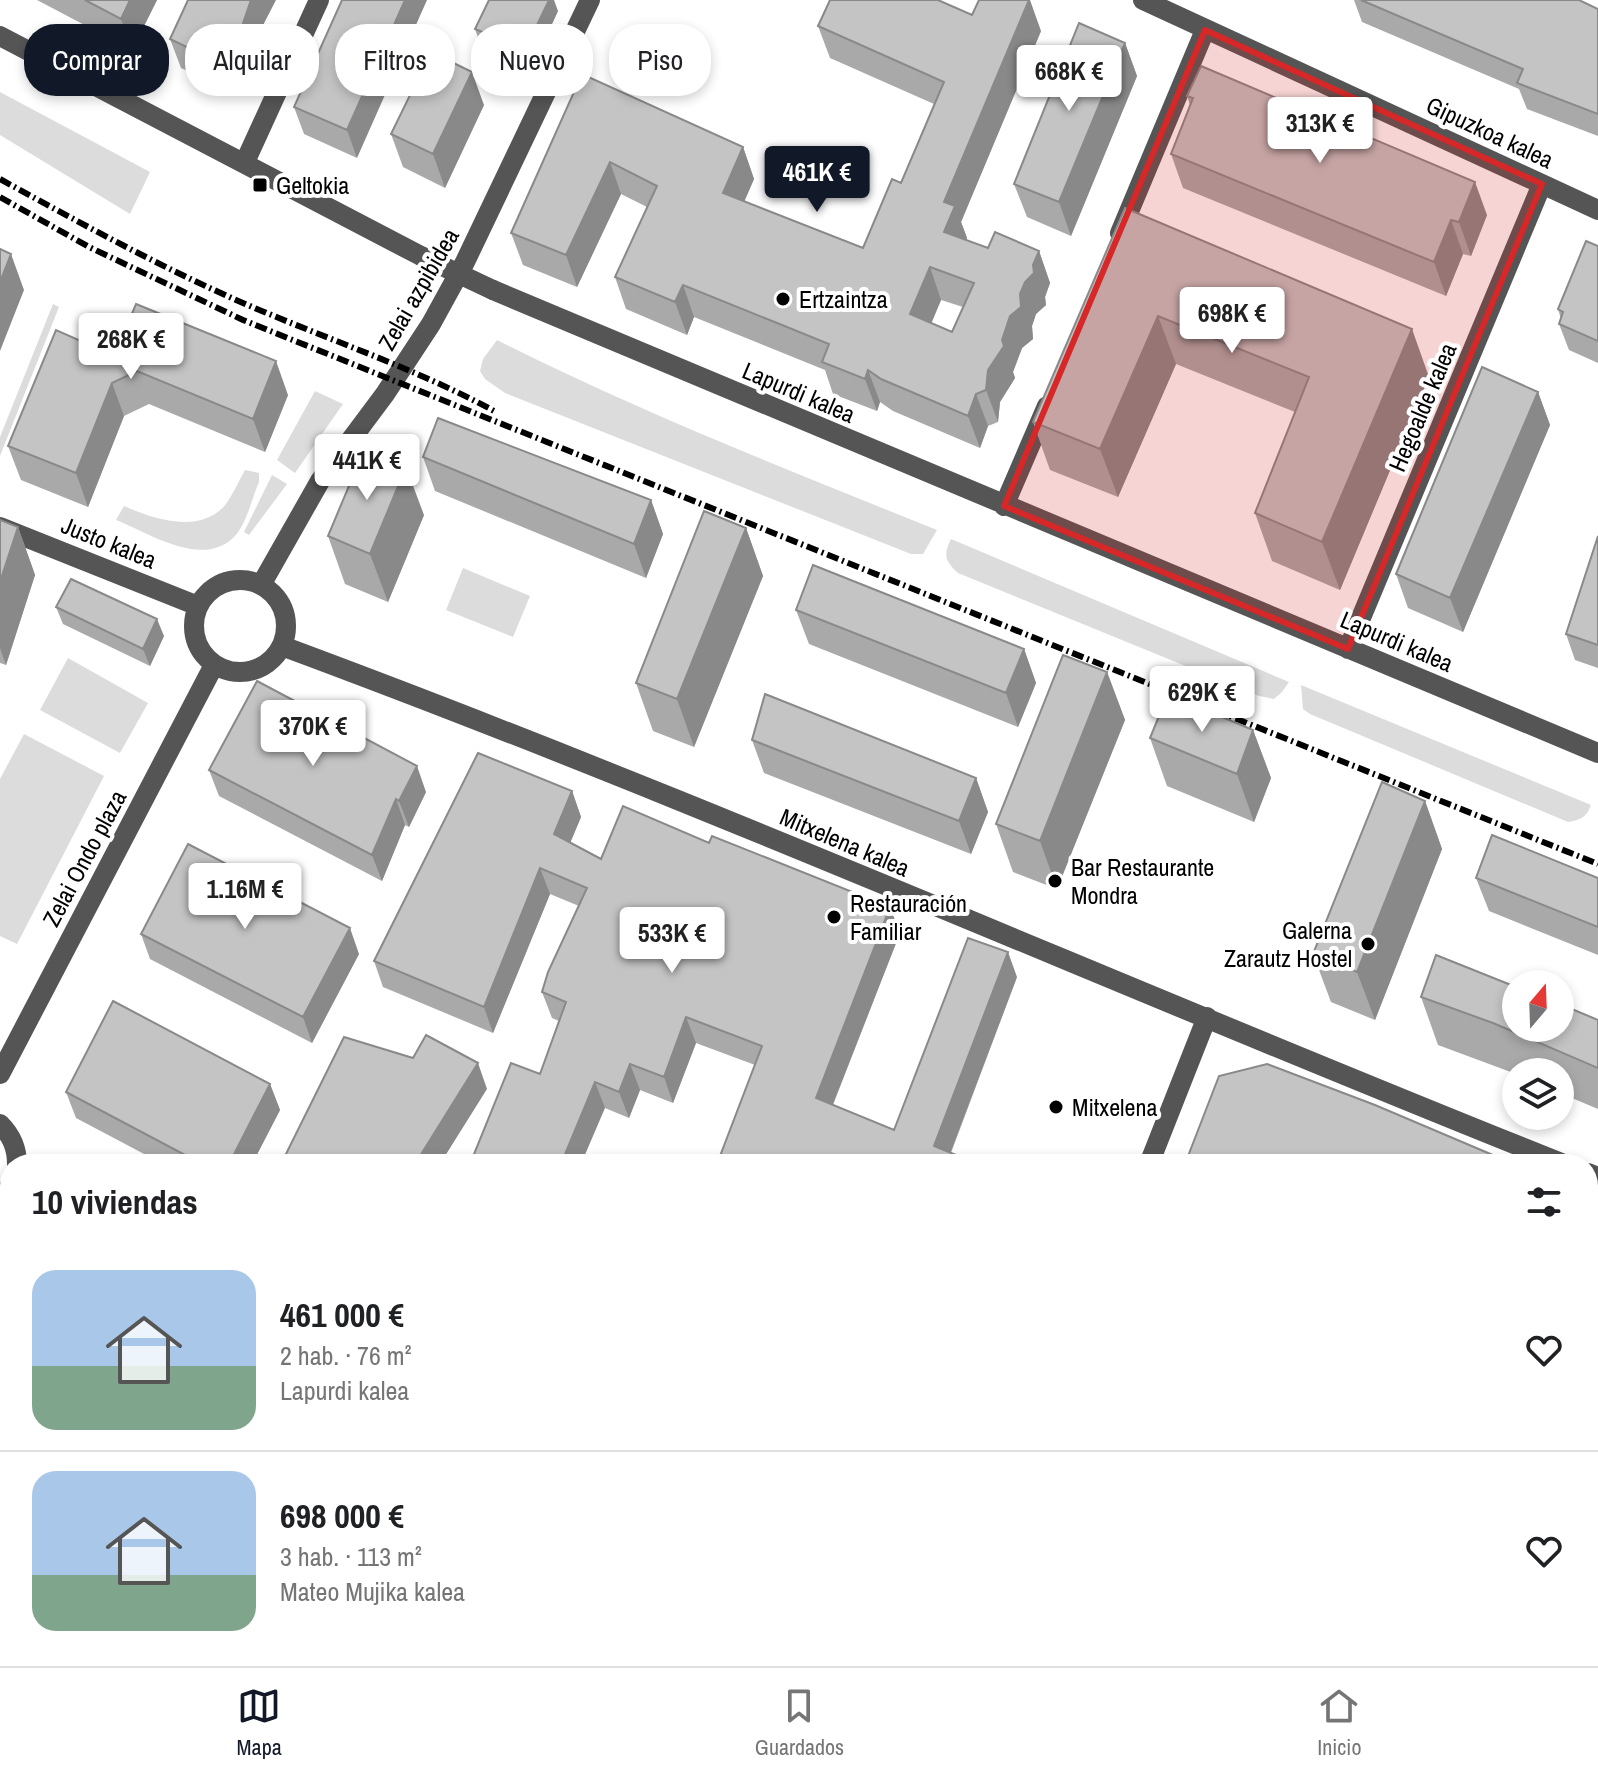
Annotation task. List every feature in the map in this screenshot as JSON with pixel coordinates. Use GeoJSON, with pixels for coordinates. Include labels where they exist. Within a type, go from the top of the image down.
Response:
{"type":"FeatureCollection","features":[{"type":"Feature","properties":{"kind":"street"},"geometry":{"type":"LineString","coordinates":[[245,162],[319,0]]}},
{"type":"Feature","properties":{"kind":"street","name":"Zelai azpibidea"},"geometry":{"type":"LineString","coordinates":[[261,585],[320,481],[385,394],[431,324],[472,249],[590,0]]}},
{"type":"Feature","properties":{"kind":"street","name":"Gipuzkoa kalea"},"geometry":{"type":"LineString","coordinates":[[1143,0],[1598,210]]}},
{"type":"Feature","properties":{"kind":"street"},"geometry":{"type":"LineString","coordinates":[[1111,254],[1205,30]]}},
{"type":"Feature","properties":{"kind":"street","name":"Lapurdi kalea"},"geometry":{"type":"LineString","coordinates":[[0,36],[423,257],[493,290],[1598,753]]}},
{"type":"Feature","properties":{"kind":"street","name":"Hegoalde kalea"},"geometry":{"type":"LineString","coordinates":[[1348,649],[1542,184]]}},
{"type":"Feature","properties":{"kind":"street"},"geometry":{"type":"LineString","coordinates":[[1004,506],[1056,384]]}},
{"type":"Feature","properties":{"kind":"street","name":"Justo kalea"},"geometry":{"type":"LineString","coordinates":[[0,527],[198,606]]}},
{"type":"Feature","properties":{"kind":"street"},"geometry":{"type":"LineString","coordinates":[[237,580],[261,585],[284,611],[282,646],[258,669],[235,672],[214,665],[199,649],[195,638],[193,627],[198,606],[214,587],[225,582],[237,580]]}},
{"type":"Feature","properties":{"kind":"street","name":"Mitxelena kalea"},"geometry":{"type":"LineString","coordinates":[[282,646],[680,801],[1539,1154]]}},
{"type":"Feature","properties":{"kind":"street","name":"Zelai Ondo plaza"},"geometry":{"type":"LineString","coordinates":[[0,1074],[214,665]]}},
{"type":"Feature","properties":{"kind":"street"},"geometry":{"type":"LineString","coordinates":[[1153,1154],[1207,1017]]}},
{"type":"Feature","properties":{"kind":"street"},"geometry":{"type":"LineString","coordinates":[[0,1124],[11,1137],[15,1154]]}},
{"type":"Feature","properties":{"kind":"highlighted area"},"geometry":{"type":"Polygon","coordinates":[[[1205,30],[1542,184],[1348,649],[1004,506],[1205,30]]]}},
{"type":"Feature","properties":{"kind":"shaded area"},"geometry":{"type":"Polygon","coordinates":[[[0,92],[150,172],[130,214],[0,135],[0,92]]]}},
{"type":"Feature","properties":{"kind":"shaded area"},"geometry":{"type":"Polygon","coordinates":[[[53,304],[59,307],[0,456],[0,437],[53,304]]]}},
{"type":"Feature","properties":{"kind":"shaded area"},"geometry":{"type":"Polygon","coordinates":[[[497,340],[660,416],[937,530],[923,554],[911,554],[505,393],[485,379],[480,371],[483,359],[497,340]]]}},
{"type":"Feature","properties":{"kind":"shaded area"},"geometry":{"type":"Polygon","coordinates":[[[315,391],[343,404],[295,473],[277,460],[315,391]]]}},
{"type":"Feature","properties":{"kind":"shaded area"},"geometry":{"type":"Polygon","coordinates":[[[245,470],[259,473],[259,482],[242,526],[233,538],[220,546],[206,550],[175,545],[116,520],[124,506],[176,522],[204,519],[216,514],[226,504],[245,470]]]}},
{"type":"Feature","properties":{"kind":"shaded area"},"geometry":{"type":"Polygon","coordinates":[[[272,475],[287,484],[249,535],[244,532],[272,475]]]}},
{"type":"Feature","properties":{"kind":"shaded area"},"geometry":{"type":"Polygon","coordinates":[[[951,539],[1289,682],[1274,699],[1259,696],[958,573],[947,558],[951,539]]]}},
{"type":"Feature","properties":{"kind":"shaded area"},"geometry":{"type":"Polygon","coordinates":[[[463,568],[530,596],[513,637],[446,610],[463,568]]]}},
{"type":"Feature","properties":{"kind":"shaded area"},"geometry":{"type":"Polygon","coordinates":[[[68,658],[148,703],[120,753],[40,710],[68,658]]]}},
{"type":"Feature","properties":{"kind":"shaded area"},"geometry":{"type":"Polygon","coordinates":[[[1301,685],[1591,805],[1582,817],[1568,822],[1310,714],[1303,709],[1301,685]]]}},
{"type":"Feature","properties":{"kind":"shaded area"},"geometry":{"type":"Polygon","coordinates":[[[24,734],[104,776],[17,944],[0,936],[0,779],[24,734]]]}},
{"type":"Feature","properties":{"kind":"building"},"geometry":{"type":"Polygon","coordinates":[[[85,0],[130,0],[121,19],[85,0]]]}},
{"type":"Feature","properties":{"kind":"building"},"geometry":{"type":"Polygon","coordinates":[[[188,0],[251,0],[243,24],[185,24],[185,46],[170,39],[188,0]]]}},
{"type":"Feature","properties":{"kind":"building"},"geometry":{"type":"Polygon","coordinates":[[[342,0],[405,0],[394,24],[335,24],[335,96],[362,96],[347,130],[294,107],[299,96],[319,96],[319,51],[342,0]]]}},
{"type":"Feature","properties":{"kind":"building"},"geometry":{"type":"Polygon","coordinates":[[[489,0],[549,0],[537,24],[477,24],[489,0]]]}},
{"type":"Feature","properties":{"kind":"building"},"geometry":{"type":"Polygon","coordinates":[[[830,0],[938,0],[972,15],[979,0],[1029,0],[944,202],[955,206],[944,232],[988,248],[995,232],[1039,251],[1033,265],[1034,273],[1025,282],[1020,294],[1021,307],[1010,316],[1002,340],[1004,346],[988,370],[986,390],[976,394],[968,416],[881,379],[868,370],[865,379],[822,362],[829,344],[683,285],[675,302],[615,277],[657,186],[610,162],[566,255],[511,233],[572,96],[593,96],[593,79],[609,86],[609,96],[631,96],[743,147],[723,193],[863,248],[892,179],[901,183],[944,82],[818,26],[830,0]],[[930,267],[910,314],[952,332],[974,283],[930,267]]]}},
{"type":"Feature","properties":{"kind":"building"},"geometry":{"type":"Polygon","coordinates":[[[1361,0],[1579,0],[1598,9],[1598,114],[1517,83],[1523,69],[1361,0]]]}},
{"type":"Feature","properties":{"kind":"building"},"geometry":{"type":"Polygon","coordinates":[[[1079,23],[1125,43],[1059,202],[1014,184],[1079,23]]]}},
{"type":"Feature","properties":{"kind":"building"},"geometry":{"type":"Polygon","coordinates":[[[455,64],[471,72],[433,154],[391,134],[410,96],[455,96],[455,64]]]}},
{"type":"Feature","properties":{"kind":"building"},"geometry":{"type":"Polygon","coordinates":[[[1201,66],[1475,182],[1459,222],[1451,220],[1434,262],[1171,154],[1193,98],[1187,96],[1201,66]]]}},
{"type":"Feature","properties":{"kind":"building"},"geometry":{"type":"Polygon","coordinates":[[[1125,208],[1412,329],[1322,542],[1255,513],[1309,377],[1158,316],[1100,449],[1033,422],[1125,208]]]}},
{"type":"Feature","properties":{"kind":"building"},"geometry":{"type":"Polygon","coordinates":[[[1586,241],[1598,246],[1598,341],[1559,324],[1563,312],[1558,309],[1586,241]]]}},
{"type":"Feature","properties":{"kind":"building"},"geometry":{"type":"Polygon","coordinates":[[[0,249],[11,254],[0,282],[0,249]]]}},
{"type":"Feature","properties":{"kind":"building"},"geometry":{"type":"Polygon","coordinates":[[[136,304],[276,361],[253,419],[137,371],[112,383],[76,473],[8,446],[56,330],[101,350],[121,340],[136,304]]]}},
{"type":"Feature","properties":{"kind":"building"},"geometry":{"type":"Polygon","coordinates":[[[1482,367],[1538,392],[1450,598],[1396,574],[1482,367]]]}},
{"type":"Feature","properties":{"kind":"building"},"geometry":{"type":"Polygon","coordinates":[[[438,418],[651,500],[634,544],[423,457],[438,418]]]}},
{"type":"Feature","properties":{"kind":"building"},"geometry":{"type":"Polygon","coordinates":[[[364,450],[406,467],[370,554],[328,536],[364,450]]]}},
{"type":"Feature","properties":{"kind":"building"},"geometry":{"type":"Polygon","coordinates":[[[704,511],[746,528],[677,699],[636,683],[704,511]]]}},
{"type":"Feature","properties":{"kind":"building"},"geometry":{"type":"Polygon","coordinates":[[[0,520],[18,527],[0,582],[0,520]]]}},
{"type":"Feature","properties":{"kind":"building"},"geometry":{"type":"Polygon","coordinates":[[[1598,536],[1598,645],[1566,634],[1598,536]]]}},
{"type":"Feature","properties":{"kind":"building"},"geometry":{"type":"Polygon","coordinates":[[[813,565],[1024,649],[1006,693],[796,610],[813,565]]]}},
{"type":"Feature","properties":{"kind":"building"},"geometry":{"type":"Polygon","coordinates":[[[71,579],[157,619],[143,649],[56,607],[71,579]]]}},
{"type":"Feature","properties":{"kind":"building"},"geometry":{"type":"Polygon","coordinates":[[[1063,655],[1107,672],[1040,841],[996,824],[1063,655]]]}},
{"type":"Feature","properties":{"kind":"building"},"geometry":{"type":"Polygon","coordinates":[[[257,681],[417,766],[399,801],[396,799],[372,855],[209,770],[257,681]]]}},
{"type":"Feature","properties":{"kind":"building"},"geometry":{"type":"Polygon","coordinates":[[[765,694],[976,778],[959,821],[752,740],[765,694]]]}},
{"type":"Feature","properties":{"kind":"building"},"geometry":{"type":"Polygon","coordinates":[[[1168,694],[1253,730],[1237,774],[1150,738],[1168,694]]]}},
{"type":"Feature","properties":{"kind":"building"},"geometry":{"type":"Polygon","coordinates":[[[478,753],[572,791],[554,834],[601,859],[623,806],[709,843],[712,836],[890,907],[816,1098],[894,1130],[968,938],[1008,952],[934,1146],[954,1154],[721,1154],[762,1046],[686,1017],[664,1077],[630,1064],[619,1092],[595,1082],[565,1154],[474,1154],[511,1063],[540,1074],[566,1002],[542,992],[548,972],[587,888],[540,868],[484,1007],[374,961],[478,753]]]}},
{"type":"Feature","properties":{"kind":"building"},"geometry":{"type":"Polygon","coordinates":[[[1382,782],[1425,801],[1357,972],[1313,954],[1382,782]]]}},
{"type":"Feature","properties":{"kind":"building"},"geometry":{"type":"Polygon","coordinates":[[[1492,835],[1598,878],[1598,927],[1476,878],[1492,835]]]}},
{"type":"Feature","properties":{"kind":"building"},"geometry":{"type":"Polygon","coordinates":[[[188,844],[350,928],[303,1017],[141,934],[188,844]]]}},
{"type":"Feature","properties":{"kind":"building"},"geometry":{"type":"Polygon","coordinates":[[[1436,955],[1502,981],[1502,1027],[1493,1023],[1421,997],[1436,955]]]}},
{"type":"Feature","properties":{"kind":"building"},"geometry":{"type":"Polygon","coordinates":[[[113,1001],[270,1084],[234,1154],[183,1154],[66,1092],[113,1001]]]}},
{"type":"Feature","properties":{"kind":"building"},"geometry":{"type":"Polygon","coordinates":[[[1574,1010],[1598,1020],[1598,1068],[1537,1042],[1574,1042],[1574,1010]]]}},
{"type":"Feature","properties":{"kind":"building"},"geometry":{"type":"Polygon","coordinates":[[[426,1035],[478,1063],[421,1154],[286,1154],[344,1037],[413,1058],[426,1035]]]}},
{"type":"Feature","properties":{"kind":"building"},"geometry":{"type":"Polygon","coordinates":[[[1267,1064],[1490,1154],[1189,1154],[1219,1076],[1267,1064]]]}},
{"type":"Feature","properties":{"kind":"railway"},"geometry":{"type":"LineString","coordinates":[[0,179],[186,277],[405,369],[496,412]]}},
{"type":"Feature","properties":{"kind":"railway"},"geometry":{"type":"LineString","coordinates":[[0,197],[89,247],[243,320],[1598,864]]}},
{"type":"Feature","properties":{"kind":"place","name":"Geltokia"},"geometry":{"type":"Point","coordinates":[260,185]}},
{"type":"Feature","properties":{"kind":"place","name":"Ertzaintza"},"geometry":{"type":"Point","coordinates":[783,299]}},
{"type":"Feature","properties":{"kind":"place","name":"Bar Restaurante Mondra"},"geometry":{"type":"Point","coordinates":[1055,881]}},
{"type":"Feature","properties":{"kind":"place","name":"Restauración Familiar"},"geometry":{"type":"Point","coordinates":[834,917]}},
{"type":"Feature","properties":{"kind":"place","name":"Galerna Zarautz Hostel"},"geometry":{"type":"Point","coordinates":[1368,944]}},
{"type":"Feature","properties":{"kind":"place","name":"Mitxelena"},"geometry":{"type":"Point","coordinates":[1056,1107]}}]}
